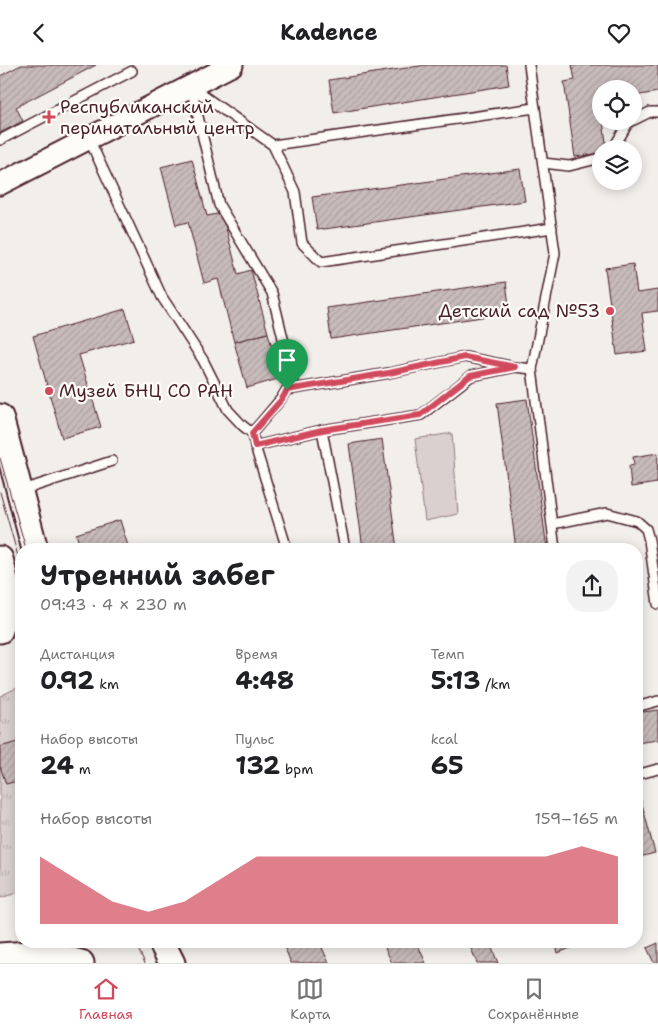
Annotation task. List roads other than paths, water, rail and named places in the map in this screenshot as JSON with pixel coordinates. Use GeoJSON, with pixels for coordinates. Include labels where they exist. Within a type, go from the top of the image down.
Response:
{"type":"FeatureCollection","features":[{"type":"Feature","properties":{"kind":"main road"},"geometry":{"type":"LineString","coordinates":[[0,417],[33,543]]}},
{"type":"Feature","properties":{"kind":"main road"},"geometry":{"type":"LineString","coordinates":[[0,559],[8,587],[7,611],[0,630]]}},
{"type":"Feature","properties":{"kind":"main road"},"geometry":{"type":"LineString","coordinates":[[165,948],[172,963]]}},
{"type":"Feature","properties":{"kind":"main road"},"geometry":{"type":"LineString","coordinates":[[0,956],[42,953],[82,963]]}},
{"type":"Feature","properties":{"kind":"street"},"geometry":{"type":"LineString","coordinates":[[0,184],[232,65]]}},
{"type":"Feature","properties":{"kind":"lane"},"geometry":{"type":"LineString","coordinates":[[529,65],[555,253],[532,369],[554,543]]}},
{"type":"Feature","properties":{"kind":"lane"},"geometry":{"type":"LineString","coordinates":[[0,140],[132,71]]}},
{"type":"Feature","properties":{"kind":"lane"},"geometry":{"type":"LineString","coordinates":[[190,86],[273,145],[295,192],[302,243],[321,262],[552,228]]}},
{"type":"Feature","properties":{"kind":"lane"},"geometry":{"type":"LineString","coordinates":[[190,86],[219,205],[272,293],[293,379],[282,399],[252,433]]}},
{"type":"Feature","properties":{"kind":"lane"},"geometry":{"type":"LineString","coordinates":[[273,145],[535,107]]}},
{"type":"Feature","properties":{"kind":"lane"},"geometry":{"type":"LineString","coordinates":[[642,117],[658,111]]}},
{"type":"Feature","properties":{"kind":"lane"},"geometry":{"type":"LineString","coordinates":[[88,139],[162,297],[203,360],[228,409],[252,433],[285,543]]}},
{"type":"Feature","properties":{"kind":"lane"},"geometry":{"type":"LineString","coordinates":[[543,163],[569,166],[592,160]]}},
{"type":"Feature","properties":{"kind":"lane"},"geometry":{"type":"LineString","coordinates":[[287,390],[389,373],[465,357],[532,369]]}},
{"type":"Feature","properties":{"kind":"lane"},"geometry":{"type":"LineString","coordinates":[[255,446],[322,430],[420,415],[470,376],[515,367]]}},
{"type":"Feature","properties":{"kind":"lane"},"geometry":{"type":"LineString","coordinates":[[322,430],[344,543]]}},
{"type":"Feature","properties":{"kind":"lane"},"geometry":{"type":"LineString","coordinates":[[20,491],[112,461]]}},
{"type":"Feature","properties":{"kind":"lane"},"geometry":{"type":"LineString","coordinates":[[552,523],[607,513],[637,521],[646,529],[648,535],[658,603]]}},
{"type":"Feature","properties":{"kind":"lane"},"geometry":{"type":"LineString","coordinates":[[643,705],[658,701]]}},
{"type":"Feature","properties":{"kind":"lane"},"geometry":{"type":"LineString","coordinates":[[643,773],[658,769]]}},
{"type":"Feature","properties":{"kind":"tram line"},"geometry":{"type":"LineString","coordinates":[[0,458],[24,543]]}},
{"type":"Feature","properties":{"kind":"tram line"},"geometry":{"type":"LineString","coordinates":[[0,492],[15,546]]}},
{"type":"Feature","properties":{"kind":"tram line"},"geometry":{"type":"LineString","coordinates":[[138,948],[145,963]]}},
{"type":"Feature","properties":{"kind":"tram line"},"geometry":{"type":"LineString","coordinates":[[150,948],[157,963]]}},
{"type":"Feature","properties":{"kind":"place","name":"Республиканский перинатальный центр"},"geometry":{"type":"Point","coordinates":[49,117]}},
{"type":"Feature","properties":{"kind":"place","name":"Детский сад №53"},"geometry":{"type":"Point","coordinates":[610,311]}},
{"type":"Feature","properties":{"kind":"place","name":"Музей БНЦ СО РАН"},"geometry":{"type":"Point","coordinates":[49,391]}}]}
